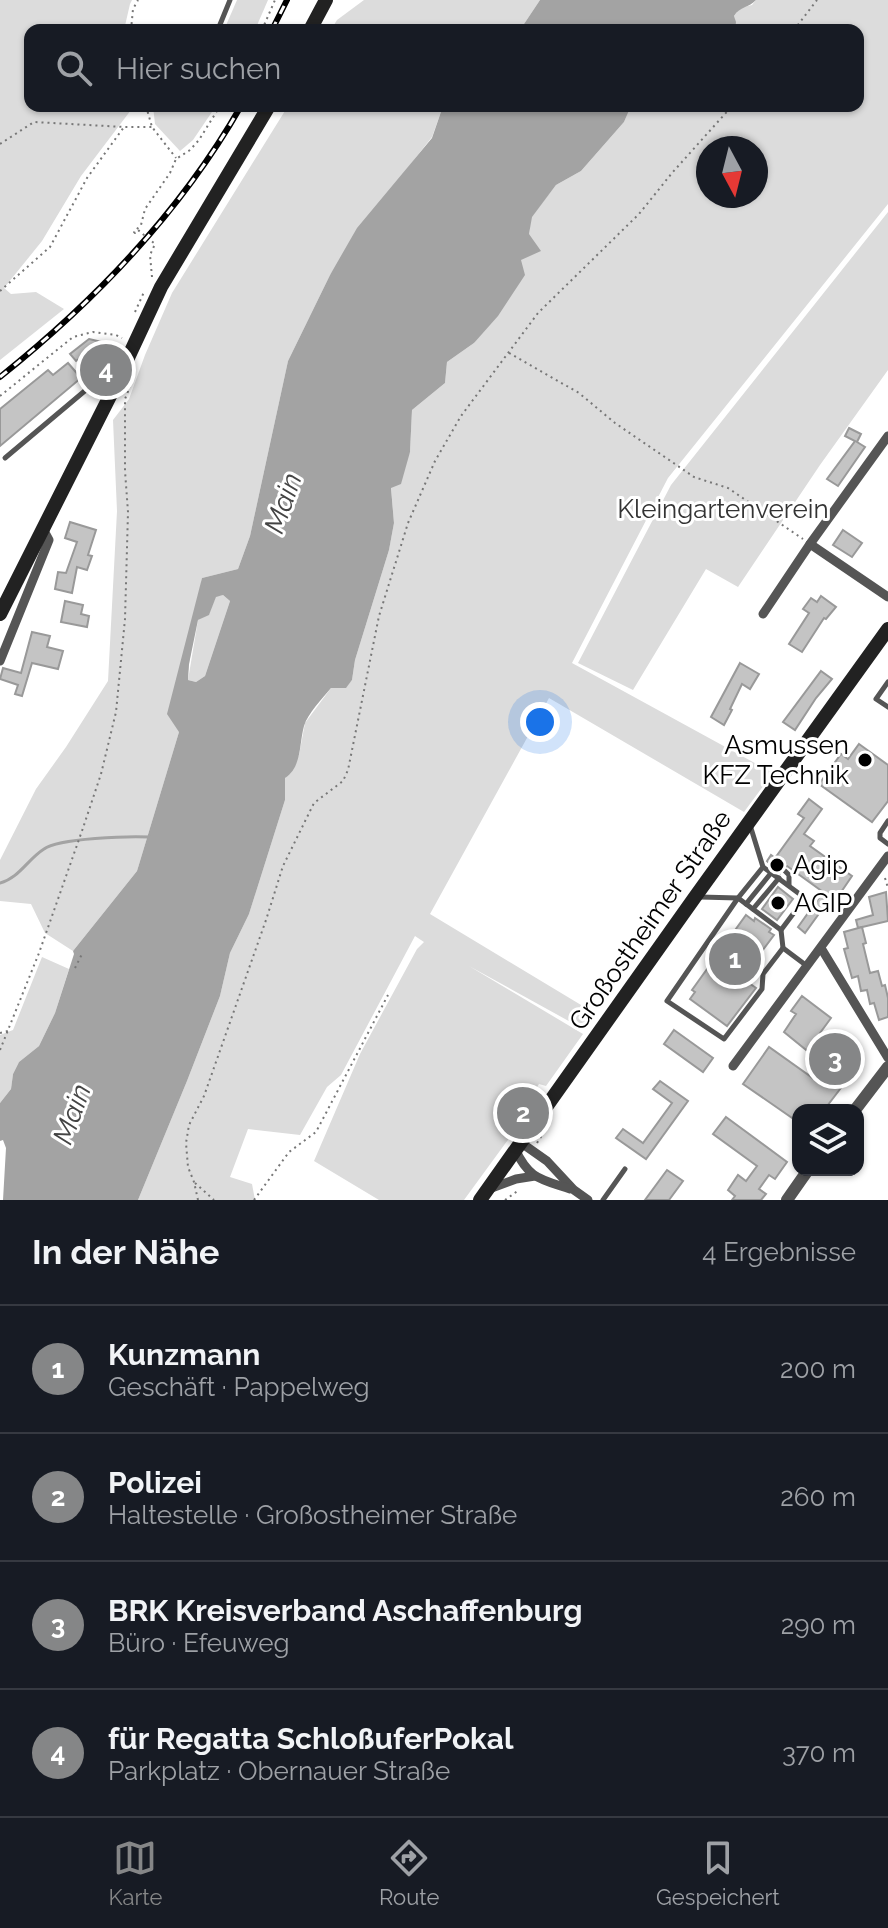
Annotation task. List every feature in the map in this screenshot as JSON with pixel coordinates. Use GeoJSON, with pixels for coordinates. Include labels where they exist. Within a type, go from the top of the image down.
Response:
{"type":"FeatureCollection","features":[{"type":"Feature","properties":{"kind":"main road"},"geometry":{"type":"LineString","coordinates":[[313,24],[326,1]]}},
{"type":"Feature","properties":{"kind":"main road"},"geometry":{"type":"LineString","coordinates":[[0,614],[43,529],[119,395],[134,343],[161,287],[265,112]]}},
{"type":"Feature","properties":{"kind":"main road","name":"Großostheimer Straße"},"geometry":{"type":"LineString","coordinates":[[484,1195],[888,629]]}},
{"type":"Feature","properties":{"kind":"street"},"geometry":{"type":"LineString","coordinates":[[763,614],[888,436]]}},
{"type":"Feature","properties":{"kind":"street"},"geometry":{"type":"LineString","coordinates":[[0,661],[49,540],[43,529]]}},
{"type":"Feature","properties":{"kind":"street"},"geometry":{"type":"LineString","coordinates":[[810,544],[888,597]]}},
{"type":"Feature","properties":{"kind":"street"},"geometry":{"type":"LineString","coordinates":[[733,1066],[888,856]]}},
{"type":"Feature","properties":{"kind":"street"},"geometry":{"type":"LineString","coordinates":[[821,948],[888,1058]]}},
{"type":"Feature","properties":{"kind":"street"},"geometry":{"type":"LineString","coordinates":[[860,1104],[888,1067]]}},
{"type":"Feature","properties":{"kind":"street"},"geometry":{"type":"LineString","coordinates":[[517,1146],[522,1165],[535,1176],[574,1190]]}},
{"type":"Feature","properties":{"kind":"street"},"geometry":{"type":"LineString","coordinates":[[517,1146],[547,1161],[574,1190],[588,1200]]}},
{"type":"Feature","properties":{"kind":"street"},"geometry":{"type":"LineString","coordinates":[[484,1195],[516,1179],[535,1176]]}},
{"type":"Feature","properties":{"kind":"street"},"geometry":{"type":"LineString","coordinates":[[787,1200],[804,1176]]}},
{"type":"Feature","properties":{"kind":"lane"},"geometry":{"type":"LineString","coordinates":[[220,24],[230,0]]}},
{"type":"Feature","properties":{"kind":"lane"},"geometry":{"type":"LineString","coordinates":[[5,458],[93,384],[119,395]]}},
{"type":"Feature","properties":{"kind":"lane"},"geometry":{"type":"LineString","coordinates":[[888,682],[876,699],[888,707]]}},
{"type":"Feature","properties":{"kind":"lane"},"geometry":{"type":"LineString","coordinates":[[888,821],[880,833],[880,838],[888,844]]}},
{"type":"Feature","properties":{"kind":"lane"},"geometry":{"type":"LineString","coordinates":[[749,822],[763,867],[805,898],[781,930],[783,948],[763,974],[762,989],[724,1039],[667,1001],[763,867]]}},
{"type":"Feature","properties":{"kind":"lane"},"geometry":{"type":"LineString","coordinates":[[759,852],[769,859]]}},
{"type":"Feature","properties":{"kind":"lane"},"geometry":{"type":"LineString","coordinates":[[785,871],[789,875],[789,886]]}},
{"type":"Feature","properties":{"kind":"lane"},"geometry":{"type":"LineString","coordinates":[[746,904],[771,873]]}},
{"type":"Feature","properties":{"kind":"lane"},"geometry":{"type":"LineString","coordinates":[[753,909],[779,878]]}},
{"type":"Feature","properties":{"kind":"lane"},"geometry":{"type":"LineString","coordinates":[[695,897],[738,898],[781,930]]}},
{"type":"Feature","properties":{"kind":"lane"},"geometry":{"type":"LineString","coordinates":[[783,948],[808,966]]}},
{"type":"Feature","properties":{"kind":"lane"},"geometry":{"type":"LineString","coordinates":[[603,1200],[625,1169]]}},
{"type":"Feature","properties":{"kind":"path"},"geometry":{"type":"LineString","coordinates":[[132,24],[133,9],[138,0]]}},
{"type":"Feature","properties":{"kind":"path"},"geometry":{"type":"LineString","coordinates":[[265,24],[275,0]]}},
{"type":"Feature","properties":{"kind":"path"},"geometry":{"type":"LineString","coordinates":[[799,24],[817,0]]}},
{"type":"Feature","properties":{"kind":"path"},"geometry":{"type":"LineString","coordinates":[[148,112],[152,127],[176,159]]}},
{"type":"Feature","properties":{"kind":"path"},"geometry":{"type":"LineString","coordinates":[[161,287],[152,277],[150,255],[155,244],[138,230],[134,232],[141,225],[145,209],[176,159],[199,140],[216,112]]}},
{"type":"Feature","properties":{"kind":"path"},"geometry":{"type":"LineString","coordinates":[[198,1200],[186,1153],[189,1125],[204,1096],[283,866],[314,803],[343,781],[348,770],[379,616],[408,523],[441,450],[461,416],[538,313],[639,214],[727,112]]}},
{"type":"Feature","properties":{"kind":"path"},"geometry":{"type":"LineString","coordinates":[[0,144],[34,122],[152,127]]}},
{"type":"Feature","properties":{"kind":"path"},"geometry":{"type":"LineString","coordinates":[[0,291],[50,247],[87,178],[124,127]]}},
{"type":"Feature","properties":{"kind":"path"},"geometry":{"type":"LineString","coordinates":[[0,396],[73,337],[93,332],[116,335],[134,343]]}},
{"type":"Feature","properties":{"kind":"path"},"geometry":{"type":"LineString","coordinates":[[508,352],[579,393],[615,423],[694,477],[728,488],[810,544]]}},
{"type":"Feature","properties":{"kind":"path"},"geometry":{"type":"LineString","coordinates":[[0,1050],[39,953],[83,828],[101,774],[116,712],[125,619],[128,512],[119,395]]}},
{"type":"Feature","properties":{"kind":"path"},"geometry":{"type":"LineString","coordinates":[[75,968],[83,952]]}},
{"type":"Feature","properties":{"kind":"path"},"geometry":{"type":"LineString","coordinates":[[254,1200],[289,1152],[316,1132],[388,995]]}},
{"type":"Feature","properties":{"kind":"path"},"geometry":{"type":"LineString","coordinates":[[0,1033],[9,1031]]}},
{"type":"Feature","properties":{"kind":"path"},"geometry":{"type":"LineString","coordinates":[[194,1182],[214,1200]]}},
{"type":"Feature","properties":{"kind":"green space"},"geometry":{"type":"Polygon","coordinates":[[[0,0],[132,0],[125,24],[24,24],[24,112],[129,112],[81,176],[42,241],[4,288],[11,294],[36,292],[64,309],[0,360],[0,0]]]}},
{"type":"Feature","properties":{"kind":"green space"},"geometry":{"type":"Polygon","coordinates":[[[237,0],[268,0],[258,24],[227,24],[237,0]]]}},
{"type":"Feature","properties":{"kind":"green space"},"geometry":{"type":"Polygon","coordinates":[[[364,0],[540,0],[524,24],[335,24],[364,0]]]}},
{"type":"Feature","properties":{"kind":"green space"},"geometry":{"type":"Polygon","coordinates":[[[756,0],[888,0],[888,204],[668,478],[572,663],[773,773],[744,812],[549,698],[430,914],[596,1014],[585,1030],[469,966],[583,1034],[546,1086],[539,1084],[525,1106],[529,1111],[464,1200],[379,1200],[314,1161],[360,1054],[417,949],[424,942],[415,936],[341,1075],[327,1087],[300,1135],[248,1129],[230,1177],[252,1184],[255,1200],[138,1200],[220,996],[230,953],[249,914],[285,800],[285,778],[299,755],[305,723],[331,688],[346,687],[352,680],[355,660],[389,550],[394,523],[391,487],[410,452],[412,410],[445,383],[447,362],[474,343],[521,260],[531,217],[556,185],[581,171],[624,122],[628,112],[864,112],[864,24],[735,24],[734,16],[740,8],[752,5],[756,0]]]}},
{"type":"Feature","properties":{"kind":"green space"},"geometry":{"type":"Polygon","coordinates":[[[154,112],[212,112],[193,140],[180,151],[155,124],[154,112]]]}},
{"type":"Feature","properties":{"kind":"green space"},"geometry":{"type":"Polygon","coordinates":[[[284,112],[441,112],[432,137],[383,199],[330,275],[288,361],[250,536],[238,569],[202,578],[179,732],[137,871],[73,951],[45,933],[31,904],[0,901],[0,860],[36,789],[108,681],[117,511],[113,420],[129,399],[172,293],[284,112]]]}},
{"type":"Feature","properties":{"kind":"green space","name":"Kleingartenverein"},"geometry":{"type":"Polygon","coordinates":[[[888,212],[888,370],[738,587],[706,569],[633,690],[578,663],[671,485],[888,212]]]}},
{"type":"Feature","properties":{"kind":"green space"},"geometry":{"type":"Polygon","coordinates":[[[223,595],[230,601],[205,676],[196,682],[188,680],[198,620],[209,614],[216,596],[223,595]]]}},
{"type":"Feature","properties":{"kind":"green space"},"geometry":{"type":"Polygon","coordinates":[[[42,957],[69,969],[55,1013],[39,1046],[19,1062],[11,1089],[0,1103],[0,1035],[13,1030],[42,957]]]}},
{"type":"Feature","properties":{"kind":"water"},"geometry":{"type":"Polygon","coordinates":[[[540,0],[756,0],[739,10],[734,16],[736,24],[524,24],[540,0]]]}},
{"type":"Feature","properties":{"kind":"water","name":"Main"},"geometry":{"type":"Polygon","coordinates":[[[441,112],[628,112],[624,122],[581,171],[556,185],[532,217],[529,234],[541,251],[521,260],[525,275],[498,316],[474,343],[447,362],[445,383],[412,410],[410,452],[401,484],[391,488],[394,523],[389,550],[355,660],[352,680],[346,688],[331,688],[306,721],[297,761],[285,778],[285,800],[249,914],[230,953],[220,996],[138,1200],[3,1200],[6,1148],[3,1140],[0,1141],[0,1103],[11,1089],[19,1062],[39,1046],[55,1013],[73,951],[137,871],[179,732],[167,714],[202,578],[238,569],[250,536],[288,361],[357,228],[432,138],[441,112]],[[223,595],[216,597],[209,615],[198,620],[188,680],[196,682],[205,676],[230,601],[223,595]]]}},
{"type":"Feature","properties":{"kind":"building"},"geometry":{"type":"Polygon","coordinates":[[[89,339],[106,343],[104,352],[92,349],[76,361],[70,354],[89,339]]]}},
{"type":"Feature","properties":{"kind":"building"},"geometry":{"type":"Polygon","coordinates":[[[68,363],[81,378],[0,446],[0,409],[48,370],[53,375],[68,363]]]}},
{"type":"Feature","properties":{"kind":"building"},"geometry":{"type":"Polygon","coordinates":[[[849,428],[861,434],[857,442],[865,447],[838,486],[827,479],[855,441],[845,436],[849,428]]]}},
{"type":"Feature","properties":{"kind":"building"},"geometry":{"type":"Polygon","coordinates":[[[70,522],[96,530],[87,570],[77,567],[72,593],[55,589],[58,572],[66,573],[77,542],[65,538],[70,522]]]}},
{"type":"Feature","properties":{"kind":"building"},"geometry":{"type":"Polygon","coordinates":[[[843,530],[862,543],[852,557],[833,545],[843,530]]]}},
{"type":"Feature","properties":{"kind":"building"},"geometry":{"type":"Polygon","coordinates":[[[821,596],[836,607],[824,618],[802,652],[789,644],[809,613],[803,609],[811,598],[817,602],[821,596]]]}},
{"type":"Feature","properties":{"kind":"building"},"geometry":{"type":"Polygon","coordinates":[[[65,601],[83,605],[81,614],[89,616],[87,627],[61,622],[65,601]]]}},
{"type":"Feature","properties":{"kind":"building"},"geometry":{"type":"Polygon","coordinates":[[[32,632],[50,636],[47,647],[63,651],[58,669],[32,663],[22,696],[15,694],[18,685],[0,679],[3,668],[21,673],[32,632]]]}},
{"type":"Feature","properties":{"kind":"building"},"geometry":{"type":"Polygon","coordinates":[[[740,663],[759,674],[750,689],[742,684],[724,725],[711,717],[740,663]]]}},
{"type":"Feature","properties":{"kind":"building"},"geometry":{"type":"Polygon","coordinates":[[[821,671],[832,679],[795,730],[783,722],[821,671]]]}},
{"type":"Feature","properties":{"kind":"building"},"geometry":{"type":"Polygon","coordinates":[[[859,744],[888,765],[888,801],[872,822],[819,784],[841,754],[848,759],[859,744]]]}},
{"type":"Feature","properties":{"kind":"building"},"geometry":{"type":"Polygon","coordinates":[[[809,799],[822,809],[804,834],[814,841],[810,846],[852,876],[835,901],[831,897],[805,933],[798,927],[823,892],[787,866],[782,867],[780,873],[767,861],[771,855],[775,858],[804,818],[798,814],[809,799]]]}},
{"type":"Feature","properties":{"kind":"building","name":"AGIP"},"geometry":{"type":"Polygon","coordinates":[[[778,887],[793,899],[777,920],[762,909],[778,887]]]}},
{"type":"Feature","properties":{"kind":"building"},"geometry":{"type":"Polygon","coordinates":[[[886,892],[888,921],[858,928],[856,920],[873,915],[869,897],[886,892]]]}},
{"type":"Feature","properties":{"kind":"building"},"geometry":{"type":"Polygon","coordinates":[[[746,915],[771,929],[769,932],[774,935],[742,978],[756,988],[727,1026],[690,999],[695,992],[692,990],[746,915]]]}},
{"type":"Feature","properties":{"kind":"building"},"geometry":{"type":"Polygon","coordinates":[[[862,927],[870,973],[878,971],[888,998],[888,1017],[879,1020],[874,1003],[870,1004],[867,990],[861,991],[858,976],[852,978],[844,949],[848,948],[844,932],[862,927]]]}},
{"type":"Feature","properties":{"kind":"building"},"geometry":{"type":"Polygon","coordinates":[[[802,996],[831,1018],[820,1033],[860,1063],[829,1104],[792,1104],[792,1118],[743,1084],[769,1047],[817,1081],[827,1067],[784,1032],[796,1014],[791,1011],[802,996]]]}},
{"type":"Feature","properties":{"kind":"building"},"geometry":{"type":"Polygon","coordinates":[[[674,1030],[713,1058],[703,1072],[664,1044],[674,1030]]]}},
{"type":"Feature","properties":{"kind":"building"},"geometry":{"type":"Polygon","coordinates":[[[660,1081],[688,1101],[646,1159],[616,1138],[623,1129],[643,1143],[672,1103],[653,1089],[660,1081]]]}},
{"type":"Feature","properties":{"kind":"building"},"geometry":{"type":"Polygon","coordinates":[[[726,1117],[787,1162],[775,1179],[769,1175],[759,1189],[766,1194],[761,1200],[732,1200],[735,1196],[728,1190],[738,1175],[746,1181],[757,1166],[713,1134],[726,1117]]]}},
{"type":"Feature","properties":{"kind":"building"},"geometry":{"type":"Polygon","coordinates":[[[667,1170],[683,1181],[669,1200],[645,1200],[667,1170]]]}},
{"type":"Feature","properties":{"kind":"waterway"},"geometry":{"type":"LineString","coordinates":[[0,883],[13,877],[38,853],[52,845],[95,838],[150,837]]}},
{"type":"Feature","properties":{"kind":"railway"},"geometry":{"type":"LineString","coordinates":[[275,24],[287,0]]}},
{"type":"Feature","properties":{"kind":"railway"},"geometry":{"type":"LineString","coordinates":[[0,377],[69,318],[133,253],[191,183],[237,112]]}},
{"type":"Feature","properties":{"kind":"place","name":"für Regatta SchloßuferPokal"},"geometry":{"type":"Point","coordinates":[106,370]}},
{"type":"Feature","properties":{"kind":"place","name":"Asmussen KFZ Technik"},"geometry":{"type":"Point","coordinates":[865,760]}},
{"type":"Feature","properties":{"kind":"place","name":"Agip"},"geometry":{"type":"Point","coordinates":[777,865]}},
{"type":"Feature","properties":{"kind":"place","name":"AGIP"},"geometry":{"type":"Point","coordinates":[778,903]}},
{"type":"Feature","properties":{"kind":"place","name":"Kunzmann"},"geometry":{"type":"Point","coordinates":[735,959]}},
{"type":"Feature","properties":{"kind":"place","name":"BRK Kreisverband Aschaffenburg"},"geometry":{"type":"Point","coordinates":[835,1059]}},
{"type":"Feature","properties":{"kind":"place","name":"Polizei"},"geometry":{"type":"Point","coordinates":[523,1113]}}]}
